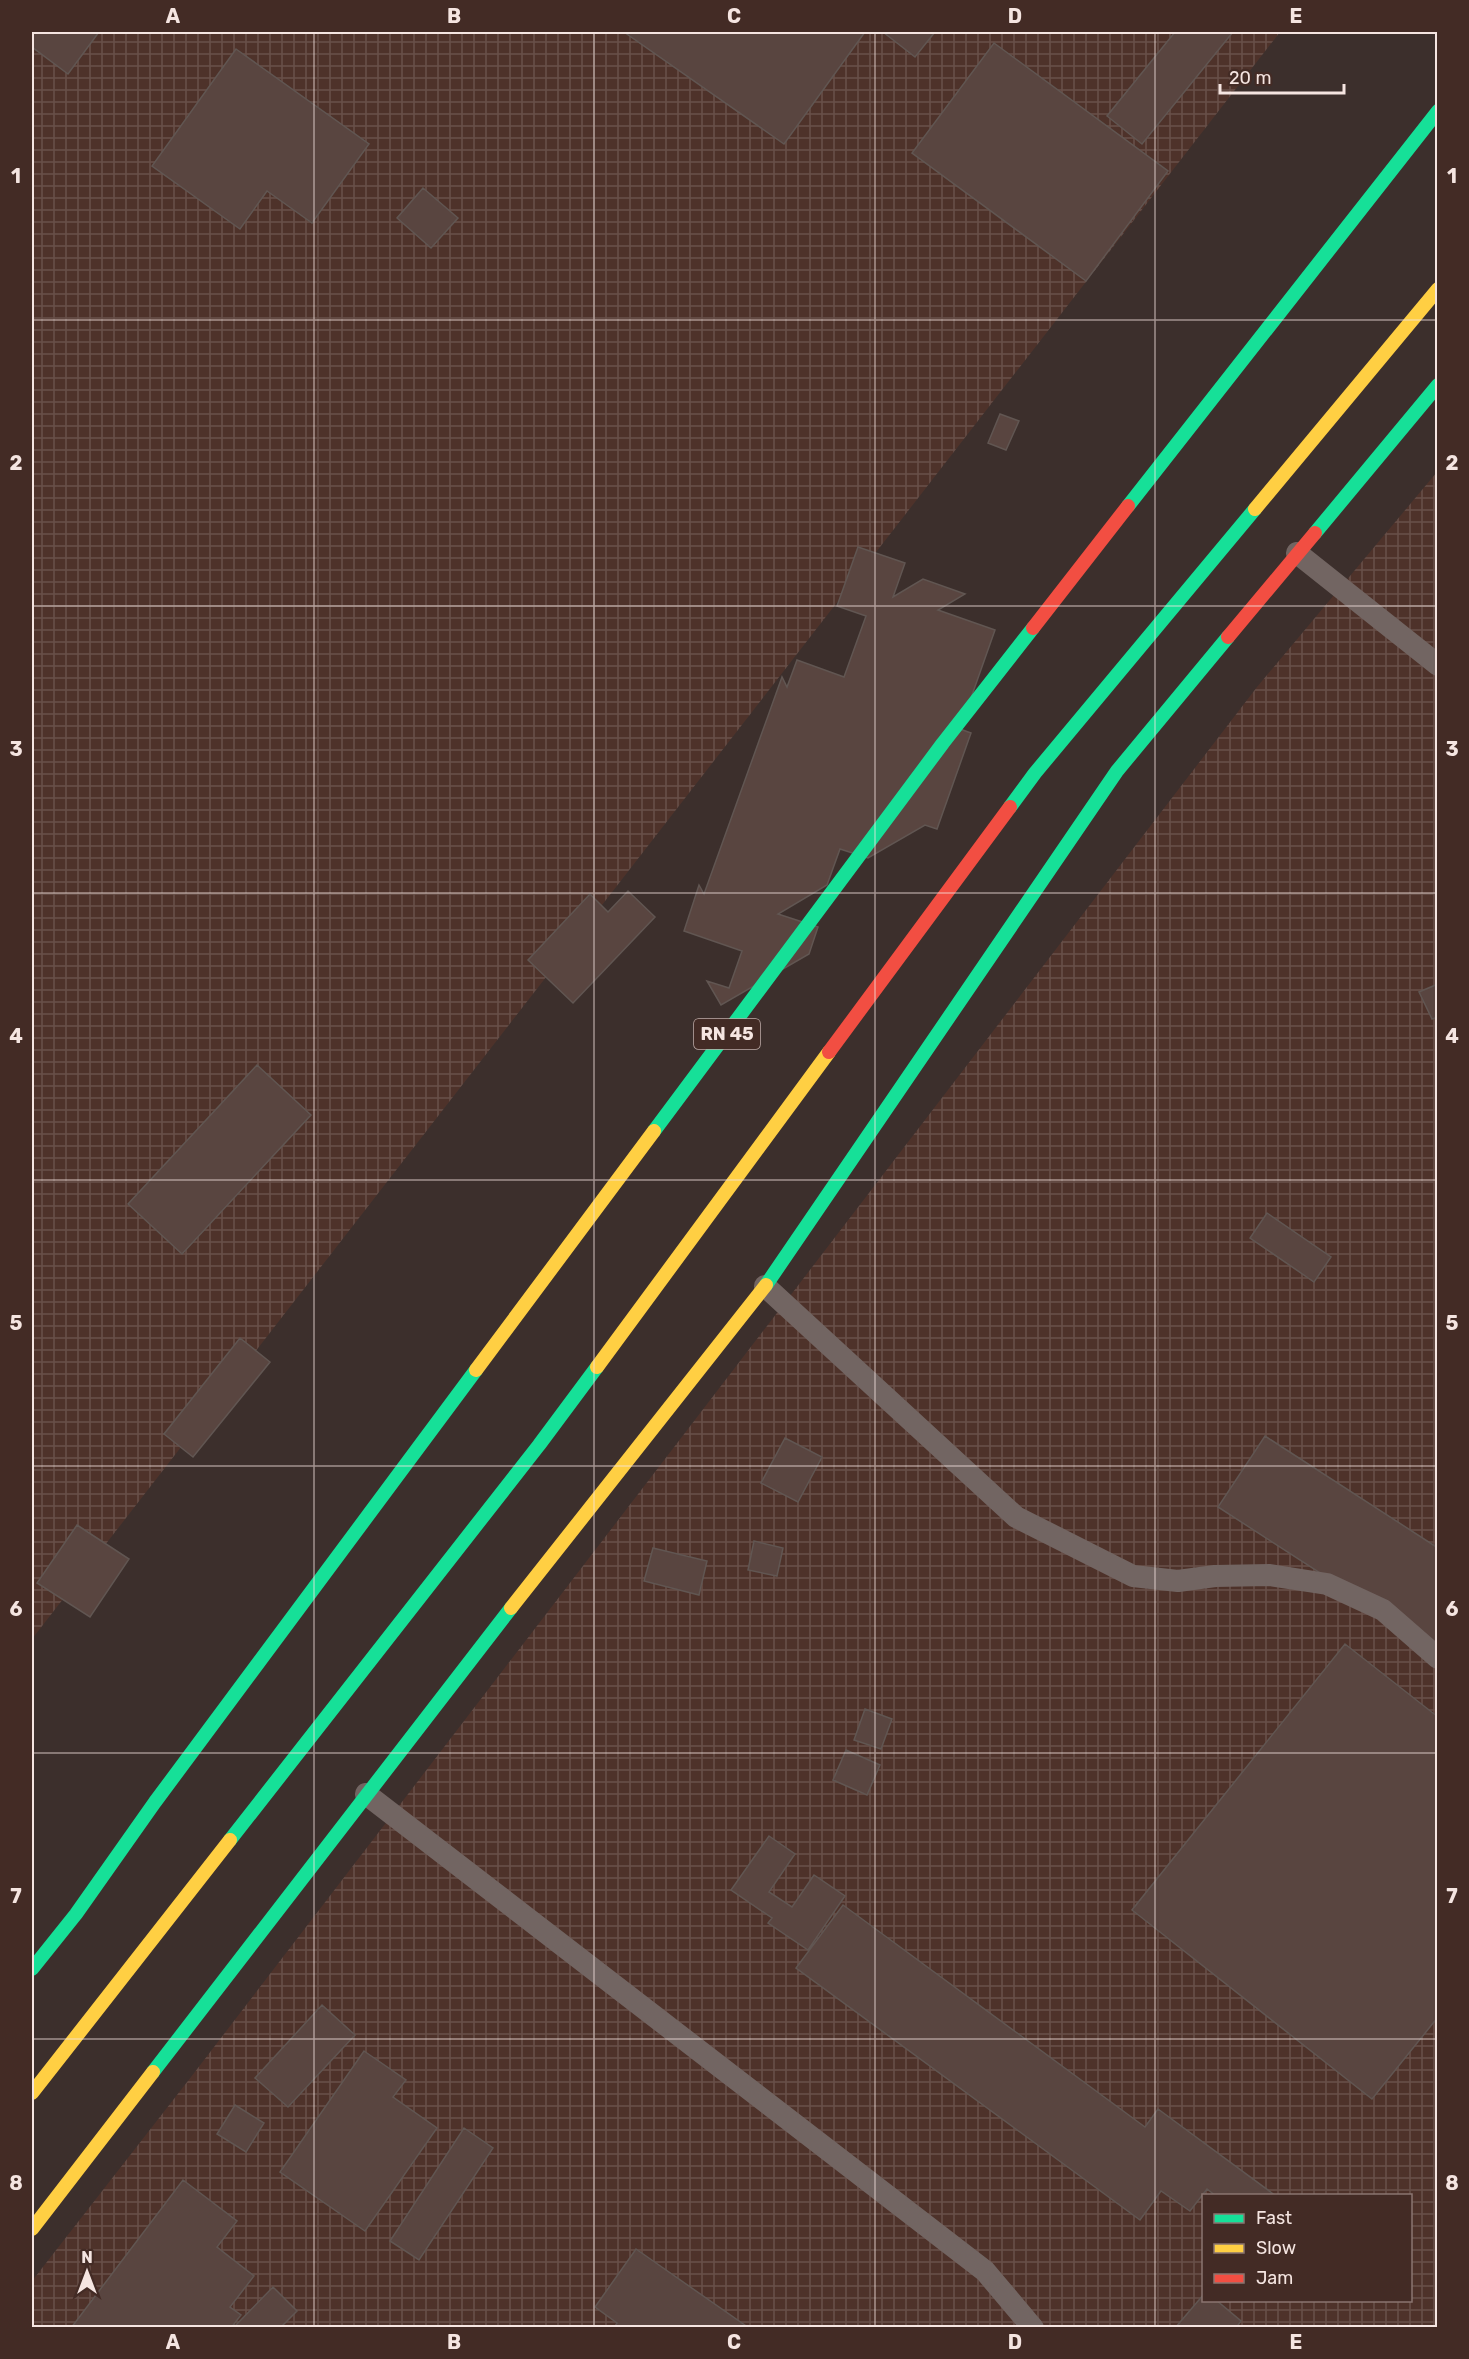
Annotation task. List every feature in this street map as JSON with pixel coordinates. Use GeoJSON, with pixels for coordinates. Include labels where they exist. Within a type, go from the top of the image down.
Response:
{"type":"FeatureCollection","features":[{"type":"Feature","properties":{"kind":"main road","name":"RN 45"},"geometry":{"type":"LineString","coordinates":[[32,1969],[76,1914],[169,1783],[943,743],[1437,111]]}},
{"type":"Feature","properties":{"kind":"main road"},"geometry":{"type":"LineString","coordinates":[[32,2093],[539,1445],[1035,773],[1437,289]]}},
{"type":"Feature","properties":{"kind":"main road"},"geometry":{"type":"LineString","coordinates":[[32,2229],[366,1794],[765,1286],[1118,771],[1437,386]]}},
{"type":"Feature","properties":{"kind":"lane"},"geometry":{"type":"LineString","coordinates":[[1297,553],[1437,665]]}},
{"type":"Feature","properties":{"kind":"lane"},"geometry":{"type":"LineString","coordinates":[[765,1286],[1016,1516],[1133,1576],[1178,1581],[1215,1576],[1270,1575],[1327,1584],[1383,1610],[1437,1659]]}},
{"type":"Feature","properties":{"kind":"lane"},"geometry":{"type":"LineString","coordinates":[[366,1794],[985,2271],[1033,2328]]}},
{"type":"Feature","properties":{"kind":"shaded area"},"geometry":{"type":"Polygon","coordinates":[[[32,32],[1280,32],[32,1639],[32,32]]]}},
{"type":"Feature","properties":{"kind":"shaded area"},"geometry":{"type":"Polygon","coordinates":[[[1437,472],[1437,2327],[32,2328],[32,2281],[1257,687],[1437,472]]]}},
{"type":"Feature","properties":{"kind":"building"},"geometry":{"type":"Polygon","coordinates":[[[32,32],[99,32],[68,74],[32,47],[32,32]]]}},
{"type":"Feature","properties":{"kind":"building"},"geometry":{"type":"Polygon","coordinates":[[[624,32],[865,32],[784,144],[624,32]]]}},
{"type":"Feature","properties":{"kind":"building"},"geometry":{"type":"Polygon","coordinates":[[[883,32],[935,32],[915,57],[883,32]]]}},
{"type":"Feature","properties":{"kind":"building"},"geometry":{"type":"Polygon","coordinates":[[[1175,32],[1233,32],[1142,144],[1107,116],[1175,32]]]}},
{"type":"Feature","properties":{"kind":"building"},"geometry":{"type":"Polygon","coordinates":[[[994,43],[1168,171],[1086,281],[912,153],[994,43]]]}},
{"type":"Feature","properties":{"kind":"building"},"geometry":{"type":"Polygon","coordinates":[[[236,49],[369,144],[312,223],[267,191],[240,229],[152,166],[236,49]]]}},
{"type":"Feature","properties":{"kind":"building"},"geometry":{"type":"Polygon","coordinates":[[[423,188],[458,218],[431,248],[397,218],[423,188]]]}},
{"type":"Feature","properties":{"kind":"building"},"geometry":{"type":"Polygon","coordinates":[[[1000,414],[1019,421],[1006,450],[988,443],[1000,414]]]}},
{"type":"Feature","properties":{"kind":"building"},"geometry":{"type":"Polygon","coordinates":[[[858,547],[905,563],[893,597],[923,579],[965,594],[938,610],[995,630],[960,729],[971,733],[937,829],[925,825],[868,858],[840,849],[827,885],[778,914],[818,927],[809,954],[721,1005],[707,981],[729,988],[742,951],[684,931],[699,885],[704,894],[782,677],[787,687],[797,660],[844,677],[866,616],[837,606],[858,547]]]}},
{"type":"Feature","properties":{"kind":"building"},"geometry":{"type":"Polygon","coordinates":[[[628,891],[655,917],[573,1003],[528,960],[590,894],[608,912],[628,891]]]}},
{"type":"Feature","properties":{"kind":"building"},"geometry":{"type":"Polygon","coordinates":[[[1438,984],[1438,1017],[1432,1019],[1419,992],[1438,984]]]}},
{"type":"Feature","properties":{"kind":"building"},"geometry":{"type":"Polygon","coordinates":[[[257,1065],[311,1115],[182,1254],[128,1204],[257,1065]]]}},
{"type":"Feature","properties":{"kind":"building"},"geometry":{"type":"Polygon","coordinates":[[[1267,1213],[1331,1257],[1314,1282],[1250,1238],[1267,1213]]]}},
{"type":"Feature","properties":{"kind":"building"},"geometry":{"type":"Polygon","coordinates":[[[240,1338],[270,1362],[193,1457],[164,1434],[240,1338]]]}},
{"type":"Feature","properties":{"kind":"building"},"geometry":{"type":"Polygon","coordinates":[[[1265,1436],[1438,1548],[1438,1649],[1218,1507],[1265,1436]]]}},
{"type":"Feature","properties":{"kind":"building"},"geometry":{"type":"Polygon","coordinates":[[[785,1438],[822,1457],[798,1502],[761,1483],[785,1438]]]}},
{"type":"Feature","properties":{"kind":"building"},"geometry":{"type":"Polygon","coordinates":[[[77,1525],[129,1559],[90,1617],[37,1583],[77,1525]]]}},
{"type":"Feature","properties":{"kind":"building"},"geometry":{"type":"Polygon","coordinates":[[[754,1541],[783,1548],[777,1576],[748,1570],[754,1541]]]}},
{"type":"Feature","properties":{"kind":"building"},"geometry":{"type":"Polygon","coordinates":[[[653,1548],[707,1561],[699,1595],[644,1581],[653,1548]]]}},
{"type":"Feature","properties":{"kind":"building"},"geometry":{"type":"Polygon","coordinates":[[[1345,1644],[1438,1717],[1438,2017],[1372,2099],[1132,1910],[1345,1644]]]}},
{"type":"Feature","properties":{"kind":"building"},"geometry":{"type":"Polygon","coordinates":[[[865,1709],[892,1719],[881,1749],[854,1740],[865,1709]]]}},
{"type":"Feature","properties":{"kind":"building"},"geometry":{"type":"Polygon","coordinates":[[[846,1750],[880,1765],[867,1795],[833,1780],[846,1750]]]}},
{"type":"Feature","properties":{"kind":"building"},"geometry":{"type":"Polygon","coordinates":[[[769,1836],[795,1854],[769,1892],[792,1907],[814,1875],[845,1896],[808,1950],[768,1923],[772,1918],[731,1890],[769,1836]]]}},
{"type":"Feature","properties":{"kind":"building"},"geometry":{"type":"Polygon","coordinates":[[[843,1905],[1145,2127],[1158,2109],[1273,2194],[1213,2194],[1207,2189],[1190,2211],[1161,2191],[1140,2220],[796,1968],[843,1905]]]}},
{"type":"Feature","properties":{"kind":"building"},"geometry":{"type":"Polygon","coordinates":[[[322,2005],[355,2035],[288,2107],[255,2078],[322,2005]]]}},
{"type":"Feature","properties":{"kind":"building"},"geometry":{"type":"Polygon","coordinates":[[[364,2051],[406,2080],[393,2097],[437,2128],[365,2231],[280,2172],[364,2051]]]}},
{"type":"Feature","properties":{"kind":"building"},"geometry":{"type":"Polygon","coordinates":[[[235,2105],[264,2123],[246,2152],[217,2134],[235,2105]]]}},
{"type":"Feature","properties":{"kind":"building"},"geometry":{"type":"Polygon","coordinates":[[[464,2128],[493,2148],[419,2260],[390,2241],[464,2128]]]}},
{"type":"Feature","properties":{"kind":"building"},"geometry":{"type":"Polygon","coordinates":[[[183,2180],[237,2221],[217,2247],[254,2276],[230,2307],[241,2315],[231,2328],[71,2328],[183,2180]]]}},
{"type":"Feature","properties":{"kind":"building"},"geometry":{"type":"Polygon","coordinates":[[[636,2249],[749,2328],[614,2328],[617,2323],[595,2307],[636,2249]]]}},
{"type":"Feature","properties":{"kind":"building"},"geometry":{"type":"Polygon","coordinates":[[[273,2287],[297,2311],[280,2328],[239,2328],[236,2325],[273,2287]]]}},
{"type":"Feature","properties":{"kind":"building"},"geometry":{"type":"Polygon","coordinates":[[[1202,2296],[1202,2302],[1218,2302],[1241,2321],[1236,2328],[1175,2328],[1202,2296]]]}},
{"type":"Feature","properties":{"kind":"traffic: fast"},"geometry":{"type":"LineString","coordinates":[[1128,506],[1438,111]]}},
{"type":"Feature","properties":{"kind":"traffic: fast"},"geometry":{"type":"LineString","coordinates":[[1315,533],[1438,385]]}},
{"type":"Feature","properties":{"kind":"traffic: fast"},"geometry":{"type":"LineString","coordinates":[[1010,807],[1035,773],[1255,509]]}},
{"type":"Feature","properties":{"kind":"traffic: fast"},"geometry":{"type":"LineString","coordinates":[[654,1131],[943,743],[1033,628]]}},
{"type":"Feature","properties":{"kind":"traffic: fast"},"geometry":{"type":"LineString","coordinates":[[766,1285],[1117,771],[1228,637]]}},
{"type":"Feature","properties":{"kind":"traffic: fast"},"geometry":{"type":"LineString","coordinates":[[230,1840],[539,1445],[597,1367]]}},
{"type":"Feature","properties":{"kind":"traffic: fast"},"geometry":{"type":"LineString","coordinates":[[32,1969],[76,1914],[155,1802],[476,1370]]}},
{"type":"Feature","properties":{"kind":"traffic: fast"},"geometry":{"type":"LineString","coordinates":[[153,2072],[511,1608]]}},
{"type":"Feature","properties":{"kind":"traffic: slow"},"geometry":{"type":"LineString","coordinates":[[1255,509],[1438,289]]}},
{"type":"Feature","properties":{"kind":"traffic: slow"},"geometry":{"type":"LineString","coordinates":[[597,1367],[829,1052]]}},
{"type":"Feature","properties":{"kind":"traffic: slow"},"geometry":{"type":"LineString","coordinates":[[476,1370],[654,1131]]}},
{"type":"Feature","properties":{"kind":"traffic: slow"},"geometry":{"type":"LineString","coordinates":[[511,1608],[766,1285]]}},
{"type":"Feature","properties":{"kind":"traffic: slow"},"geometry":{"type":"LineString","coordinates":[[32,2093],[230,1840]]}},
{"type":"Feature","properties":{"kind":"traffic: slow"},"geometry":{"type":"LineString","coordinates":[[32,2229],[153,2072]]}},
{"type":"Feature","properties":{"kind":"traffic: jam"},"geometry":{"type":"LineString","coordinates":[[1033,628],[1128,506]]}},
{"type":"Feature","properties":{"kind":"traffic: jam"},"geometry":{"type":"LineString","coordinates":[[1228,637],[1315,533]]}},
{"type":"Feature","properties":{"kind":"traffic: jam"},"geometry":{"type":"LineString","coordinates":[[829,1052],[1010,807]]}}]}
